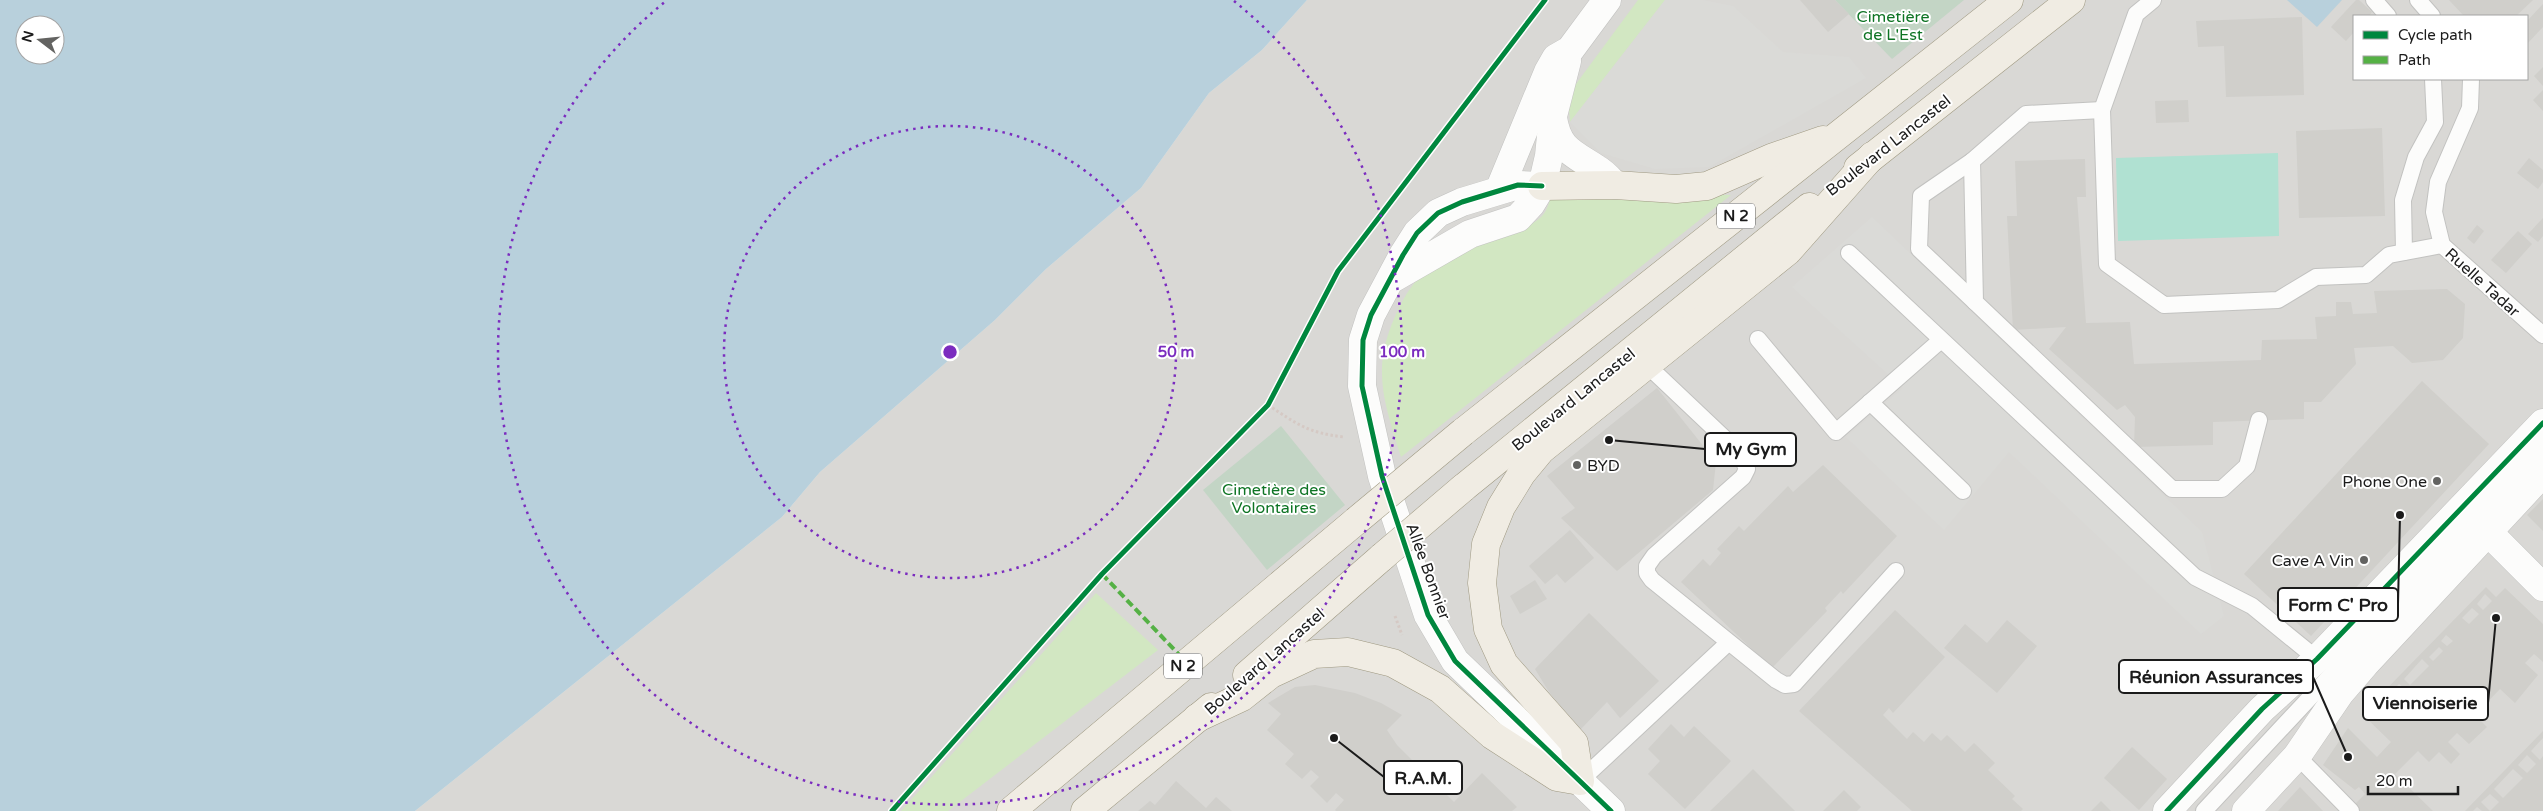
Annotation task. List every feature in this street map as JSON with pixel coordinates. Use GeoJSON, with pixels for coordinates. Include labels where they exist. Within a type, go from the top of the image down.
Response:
{"type":"FeatureCollection","features":[{"type":"Feature","properties":{"kind":"main road","name":"N 2"},"geometry":{"type":"LineString","coordinates":[[1010,811],[1463,432],[2009,0]]}},
{"type":"Feature","properties":{"kind":"main road","name":"Boulevard Lancastel"},"geometry":{"type":"LineString","coordinates":[[1085,811],[1198,718],[1463,488],[1872,156],[2072,0]]}},
{"type":"Feature","properties":{"kind":"main road"},"geometry":{"type":"LineString","coordinates":[[1542,186],[1615,185],[1676,189],[1707,186],[1771,158],[1841,134]]}},
{"type":"Feature","properties":{"kind":"main road"},"geometry":{"type":"LineString","coordinates":[[1198,718],[1242,697],[1271,674],[1314,654],[1348,652],[1393,663],[1417,676],[1440,689],[1492,735],[1557,778],[1580,781],[1574,743],[1504,664],[1488,628],[1482,583],[1486,544],[1501,506],[1522,473],[1541,450],[1648,366],[1788,251],[1872,156]]}},
{"type":"Feature","properties":{"kind":"street"},"geometry":{"type":"LineString","coordinates":[[1390,280],[1470,234],[1518,218],[1531,204],[1542,186],[1549,156],[1553,116],[1570,50],[1607,0]]}},
{"type":"Feature","properties":{"kind":"street"},"geometry":{"type":"LineString","coordinates":[[1500,188],[1548,72],[1556,58],[1570,50]]}},
{"type":"Feature","properties":{"kind":"street"},"geometry":{"type":"LineString","coordinates":[[1553,116],[1556,135],[1568,151],[1598,170],[1615,185]]}},
{"type":"Feature","properties":{"kind":"street","name":"Allée Bonnier"},"geometry":{"type":"LineString","coordinates":[[1542,186],[1518,185],[1500,188],[1438,213],[1417,233],[1375,308],[1363,340],[1362,386],[1382,476],[1428,616],[1454,661],[1611,811]]}},
{"type":"Feature","properties":{"kind":"street"},"geometry":{"type":"LineString","coordinates":[[2167,811],[2262,709],[2317,660],[2543,423]]}},
{"type":"Feature","properties":{"kind":"street"},"geometry":{"type":"LineString","coordinates":[[2246,811],[2297,756],[2340,693],[2543,473]]}},
{"type":"Feature","properties":{"kind":"street"},"geometry":{"type":"LineString","coordinates":[[2488,532],[2543,587]]}},
{"type":"Feature","properties":{"kind":"lane"},"geometry":{"type":"LineString","coordinates":[[2153,0],[2136,14],[2102,110],[2108,264],[2164,305],[2278,300],[2316,276],[2366,275],[2389,255],[2442,245]]}},
{"type":"Feature","properties":{"kind":"lane"},"geometry":{"type":"LineString","coordinates":[[2374,0],[2387,15]]}},
{"type":"Feature","properties":{"kind":"lane"},"geometry":{"type":"LineString","coordinates":[[2418,0],[2431,15]]}},
{"type":"Feature","properties":{"kind":"lane"},"geometry":{"type":"LineString","coordinates":[[2404,252],[2403,200],[2416,157],[2435,122],[2434,80]]}},
{"type":"Feature","properties":{"kind":"lane","name":"Ruelle Tadar"},"geometry":{"type":"LineString","coordinates":[[2471,80],[2470,108],[2438,182],[2434,212],[2442,245],[2543,335]]}},
{"type":"Feature","properties":{"kind":"lane"},"geometry":{"type":"LineString","coordinates":[[2102,110],[2026,114],[1972,161],[1921,196],[1919,249],[2172,489],[2222,489],[2247,466],[2259,420]]}},
{"type":"Feature","properties":{"kind":"lane"},"geometry":{"type":"LineString","coordinates":[[1972,161],[1975,302]]}},
{"type":"Feature","properties":{"kind":"lane"},"geometry":{"type":"LineString","coordinates":[[1849,253],[2195,577],[2252,606],[2317,660]]}},
{"type":"Feature","properties":{"kind":"lane"},"geometry":{"type":"LineString","coordinates":[[1758,339],[1836,432],[1940,340]]}},
{"type":"Feature","properties":{"kind":"lane"},"geometry":{"type":"LineString","coordinates":[[1648,366],[1740,453],[1747,468],[1743,477],[1654,556],[1647,566],[1647,573],[1652,580],[1728,643],[1776,680],[1785,684],[1794,684],[1896,571]]}},
{"type":"Feature","properties":{"kind":"lane"},"geometry":{"type":"LineString","coordinates":[[1870,402],[1963,490]]}},
{"type":"Feature","properties":{"kind":"lane"},"geometry":{"type":"LineString","coordinates":[[2204,811],[2543,448]]}},
{"type":"Feature","properties":{"kind":"lane"},"geometry":{"type":"LineString","coordinates":[[1580,781],[1728,643]]}},
{"type":"Feature","properties":{"kind":"lane"},"geometry":{"type":"LineString","coordinates":[[2297,756],[2351,811]]}},
{"type":"Feature","properties":{"kind":"path"},"geometry":{"type":"LineString","coordinates":[[1268,404],[1299,425],[1320,434],[1350,438]]}},
{"type":"Feature","properties":{"kind":"shaded area"},"geometry":{"type":"Polygon","coordinates":[[[1307,0],[2543,0],[2543,811],[415,811],[782,517],[820,472],[995,320],[1046,269],[1141,188],[1209,93],[1262,50],[1307,0]]]}},
{"type":"Feature","properties":{"kind":"shaded area"},"geometry":{"type":"Polygon","coordinates":[[[1665,0],[1703,0],[1733,6],[1783,52],[1849,57],[1866,78],[1709,167],[1655,169],[1601,153],[1570,122],[1665,0]]]}},
{"type":"Feature","properties":{"kind":"shaded area"},"geometry":{"type":"Polygon","coordinates":[[[1872,217],[2202,532],[2224,616],[2201,634],[2009,452],[1944,530],[1846,437],[1903,388],[1792,287],[1872,217]]]}},
{"type":"Feature","properties":{"kind":"green space"},"geometry":{"type":"Polygon","coordinates":[[[1638,0],[1665,0],[1570,122],[1569,109],[1573,88],[1638,0]]]}},
{"type":"Feature","properties":{"kind":"green space","name":"Cimetière de L'Est"},"geometry":{"type":"Polygon","coordinates":[[[1835,0],[1964,0],[1892,59],[1835,0]]]}},
{"type":"Feature","properties":{"kind":"green space"},"geometry":{"type":"Polygon","coordinates":[[[2278,153],[2279,236],[2118,241],[2116,158],[2278,153]]]}},
{"type":"Feature","properties":{"kind":"green space"},"geometry":{"type":"Polygon","coordinates":[[[1553,191],[1731,195],[1401,457],[1388,414],[1382,378],[1386,342],[1403,300],[1424,272],[1446,255],[1464,247],[1513,233],[1534,223],[1544,213],[1553,191]]]}},
{"type":"Feature","properties":{"kind":"green space","name":"Cimetière des Volontaires"},"geometry":{"type":"Polygon","coordinates":[[[1281,426],[1345,505],[1267,570],[1203,490],[1281,426]]]}},
{"type":"Feature","properties":{"kind":"green space"},"geometry":{"type":"Polygon","coordinates":[[[1096,593],[1158,650],[948,811],[901,811],[1096,593]]]}},
{"type":"Feature","properties":{"kind":"water"},"geometry":{"type":"Polygon","coordinates":[[[0,0],[1307,0],[1262,50],[1209,93],[1141,188],[1046,269],[995,320],[820,472],[782,517],[415,811],[0,811],[0,0]]]}},
{"type":"Feature","properties":{"kind":"water"},"geometry":{"type":"Polygon","coordinates":[[[2287,0],[2342,0],[2317,27],[2287,0]]]}},
{"type":"Feature","properties":{"kind":"building"},"geometry":{"type":"Polygon","coordinates":[[[1800,0],[1835,0],[1849,14],[1828,32],[1800,0]]]}},
{"type":"Feature","properties":{"kind":"building"},"geometry":{"type":"Polygon","coordinates":[[[2356,0],[2359,0],[2372,12],[2370,15],[2353,15],[2353,33],[2346,41],[2331,27],[2356,0]]]}},
{"type":"Feature","properties":{"kind":"building"},"geometry":{"type":"Polygon","coordinates":[[[2449,0],[2533,0],[2517,15],[2463,15],[2449,0]]]}},
{"type":"Feature","properties":{"kind":"building"},"geometry":{"type":"Polygon","coordinates":[[[2543,4],[2543,27],[2528,43],[2528,20],[2543,4]]]}},
{"type":"Feature","properties":{"kind":"building"},"geometry":{"type":"Polygon","coordinates":[[[2302,17],[2304,95],[2226,97],[2224,46],[2198,47],[2196,21],[2302,17]]]}},
{"type":"Feature","properties":{"kind":"building"},"geometry":{"type":"Polygon","coordinates":[[[2543,67],[2543,86],[2534,76],[2543,67]]]}},
{"type":"Feature","properties":{"kind":"building"},"geometry":{"type":"Polygon","coordinates":[[[2543,90],[2543,111],[2533,100],[2543,90]]]}},
{"type":"Feature","properties":{"kind":"building"},"geometry":{"type":"Polygon","coordinates":[[[2188,100],[2189,122],[2156,123],[2155,101],[2188,100]]]}},
{"type":"Feature","properties":{"kind":"building"},"geometry":{"type":"Polygon","coordinates":[[[2382,128],[2385,216],[2299,218],[2296,131],[2382,128]]]}},
{"type":"Feature","properties":{"kind":"building"},"geometry":{"type":"Polygon","coordinates":[[[2529,158],[2543,170],[2543,182],[2538,189],[2517,173],[2529,158]]]}},
{"type":"Feature","properties":{"kind":"building"},"geometry":{"type":"Polygon","coordinates":[[[2085,159],[2086,197],[2077,197],[2086,323],[2130,322],[2134,364],[2261,360],[2262,340],[2317,339],[2315,317],[2336,316],[2336,302],[2351,302],[2353,314],[2377,313],[2374,291],[2447,289],[2465,304],[2463,338],[2443,360],[2412,363],[2393,346],[2354,348],[2356,364],[2321,402],[2304,402],[2304,419],[2213,422],[2213,445],[2134,447],[2135,417],[2125,405],[2117,410],[2049,349],[2066,327],[2013,330],[2007,216],[2017,216],[2015,161],[2085,159]]]}},
{"type":"Feature","properties":{"kind":"building"},"geometry":{"type":"Polygon","coordinates":[[[2543,218],[2543,236],[2538,242],[2528,234],[2543,218]]]}},
{"type":"Feature","properties":{"kind":"building"},"geometry":{"type":"Polygon","coordinates":[[[2477,225],[2484,231],[2474,244],[2467,238],[2477,225]]]}},
{"type":"Feature","properties":{"kind":"building"},"geometry":{"type":"Polygon","coordinates":[[[2518,231],[2532,244],[2506,273],[2491,260],[2518,231]]]}},
{"type":"Feature","properties":{"kind":"building"},"geometry":{"type":"Polygon","coordinates":[[[2422,381],[2489,444],[2311,636],[2244,574],[2422,381]]]}},
{"type":"Feature","properties":{"kind":"building"},"geometry":{"type":"Polygon","coordinates":[[[1657,388],[1716,462],[1713,490],[1617,571],[1561,518],[1575,508],[1547,476],[1657,388]]]}},
{"type":"Feature","properties":{"kind":"building"},"geometry":{"type":"Polygon","coordinates":[[[1823,465],[1897,536],[1843,594],[1841,591],[1825,608],[1827,611],[1772,668],[1681,582],[1703,559],[1710,566],[1721,553],[1717,549],[1739,526],[1744,531],[1788,486],[1793,492],[1823,465]]]}},
{"type":"Feature","properties":{"kind":"building"},"geometry":{"type":"Polygon","coordinates":[[[2543,499],[2543,531],[2527,515],[2543,499]]]}},
{"type":"Feature","properties":{"kind":"building"},"geometry":{"type":"Polygon","coordinates":[[[1570,530],[1594,558],[1565,583],[1557,574],[1545,584],[1529,566],[1570,530]]]}},
{"type":"Feature","properties":{"kind":"building"},"geometry":{"type":"Polygon","coordinates":[[[1535,580],[1547,599],[1520,614],[1510,596],[1535,580]]]}},
{"type":"Feature","properties":{"kind":"building"},"geometry":{"type":"Polygon","coordinates":[[[2486,587],[2496,597],[2505,588],[2543,624],[2543,662],[2534,654],[2525,663],[2538,675],[2515,703],[2500,689],[2475,715],[2487,727],[2469,744],[2457,733],[2448,742],[2460,754],[2451,764],[2439,752],[2429,762],[2418,751],[2395,774],[2433,811],[2360,811],[2354,805],[2365,794],[2359,787],[2355,790],[2323,765],[2348,728],[2377,757],[2391,742],[2362,714],[2486,587]],[[2485,594],[2477,604],[2483,610],[2492,601],[2485,594]],[[2472,608],[2462,618],[2469,624],[2479,614],[2472,608]],[[2446,635],[2441,641],[2447,646],[2453,641],[2446,635]],[[2439,647],[2429,657],[2433,661],[2443,651],[2439,647]],[[2422,659],[2404,679],[2410,685],[2429,666],[2422,659]],[[2399,684],[2391,692],[2397,699],[2406,689],[2399,684]],[[2387,697],[2377,707],[2383,713],[2393,703],[2387,697]]]}},
{"type":"Feature","properties":{"kind":"building"},"geometry":{"type":"Polygon","coordinates":[[[1895,610],[1945,657],[1893,713],[1889,708],[1883,715],[1907,739],[1913,732],[1924,742],[1932,733],[1941,741],[1947,735],[1965,752],[1974,743],[1995,763],[1988,770],[2015,796],[2012,799],[2023,809],[2021,811],[1912,811],[1799,711],[1895,610]]]}},
{"type":"Feature","properties":{"kind":"building"},"geometry":{"type":"Polygon","coordinates":[[[1589,613],[1659,681],[1620,718],[1607,702],[1580,730],[1549,692],[1535,669],[1589,613]]]}},
{"type":"Feature","properties":{"kind":"building"},"geometry":{"type":"Polygon","coordinates":[[[2007,620],[2037,646],[1997,693],[1944,648],[1965,624],[1987,643],[2007,620]]]}},
{"type":"Feature","properties":{"kind":"building"},"geometry":{"type":"Polygon","coordinates":[[[1315,685],[1355,693],[1381,703],[1402,715],[1387,730],[1397,745],[1454,802],[1482,773],[1517,807],[1512,811],[1336,811],[1344,800],[1336,793],[1327,803],[1310,786],[1319,777],[1311,770],[1302,779],[1285,764],[1294,754],[1267,730],[1281,714],[1268,703],[1295,687],[1315,685]]]}},
{"type":"Feature","properties":{"kind":"building"},"geometry":{"type":"Polygon","coordinates":[[[1671,724],[1684,737],[1694,726],[1731,761],[1685,809],[1648,774],[1660,761],[1648,749],[1671,724]]]}},
{"type":"Feature","properties":{"kind":"building"},"geometry":{"type":"Polygon","coordinates":[[[2543,731],[2543,738],[2531,751],[2540,760],[2543,756],[2543,811],[2490,811],[2482,811],[2477,807],[2473,811],[2465,811],[2543,731]],[[2527,755],[2518,765],[2527,773],[2536,764],[2527,755]],[[2513,769],[2494,789],[2503,798],[2523,778],[2513,769]],[[2490,794],[2481,802],[2490,811],[2499,802],[2490,794]]]}},
{"type":"Feature","properties":{"kind":"building"},"geometry":{"type":"Polygon","coordinates":[[[2132,747],[2167,779],[2139,810],[2104,778],[2132,747]]]}},
{"type":"Feature","properties":{"kind":"building"},"geometry":{"type":"Polygon","coordinates":[[[1753,769],[1795,811],[1710,811],[1734,788],[1753,769]]]}},
{"type":"Feature","properties":{"kind":"building"},"geometry":{"type":"Polygon","coordinates":[[[1176,781],[1206,808],[1216,797],[1232,811],[1138,811],[1150,801],[1155,805],[1176,781]]]}},
{"type":"Feature","properties":{"kind":"building"},"geometry":{"type":"Polygon","coordinates":[[[2300,787],[2323,811],[2278,811],[2300,787]]]}},
{"type":"Feature","properties":{"kind":"building"},"geometry":{"type":"Polygon","coordinates":[[[1844,790],[1861,807],[1857,811],[1823,811],[1844,790]]]}},
{"type":"Feature","properties":{"kind":"building"},"geometry":{"type":"Polygon","coordinates":[[[2101,801],[2111,811],[2091,811],[2101,801]]]}},
{"type":"Feature","properties":{"kind":"marked path"},"geometry":{"type":"LineString","coordinates":[[1102,574],[1187,663]]}},
{"type":"Feature","properties":{"kind":"cycle path"},"geometry":{"type":"LineString","coordinates":[[892,811],[1102,574],[1268,405],[1338,271],[1545,0]]}},
{"type":"Feature","properties":{"kind":"cycle path"},"geometry":{"type":"LineString","coordinates":[[1542,186],[1518,185],[1462,202],[1438,213],[1417,233],[1371,315],[1363,340],[1362,386],[1382,476],[1428,615],[1455,661],[1611,811]]}},
{"type":"Feature","properties":{"kind":"cycle path"},"geometry":{"type":"LineString","coordinates":[[2167,811],[2262,709],[2317,659],[2543,423]]}},
{"type":"Feature","properties":{"kind":"place","name":"My Gym"},"geometry":{"type":"Point","coordinates":[1609,440]}},
{"type":"Feature","properties":{"kind":"place","name":"BYD"},"geometry":{"type":"Point","coordinates":[1577,465]}},
{"type":"Feature","properties":{"kind":"place","name":"Phone One"},"geometry":{"type":"Point","coordinates":[2437,481]}},
{"type":"Feature","properties":{"kind":"place","name":"Form C' Pro"},"geometry":{"type":"Point","coordinates":[2400,515]}},
{"type":"Feature","properties":{"kind":"place","name":"Cave A Vin"},"geometry":{"type":"Point","coordinates":[2364,560]}},
{"type":"Feature","properties":{"kind":"place","name":"Viennoiserie"},"geometry":{"type":"Point","coordinates":[2496,618]}},
{"type":"Feature","properties":{"kind":"place","name":"R.A.M."},"geometry":{"type":"Point","coordinates":[1334,738]}},
{"type":"Feature","properties":{"kind":"place","name":"Réunion Assurances"},"geometry":{"type":"Point","coordinates":[2348,757]}}]}
